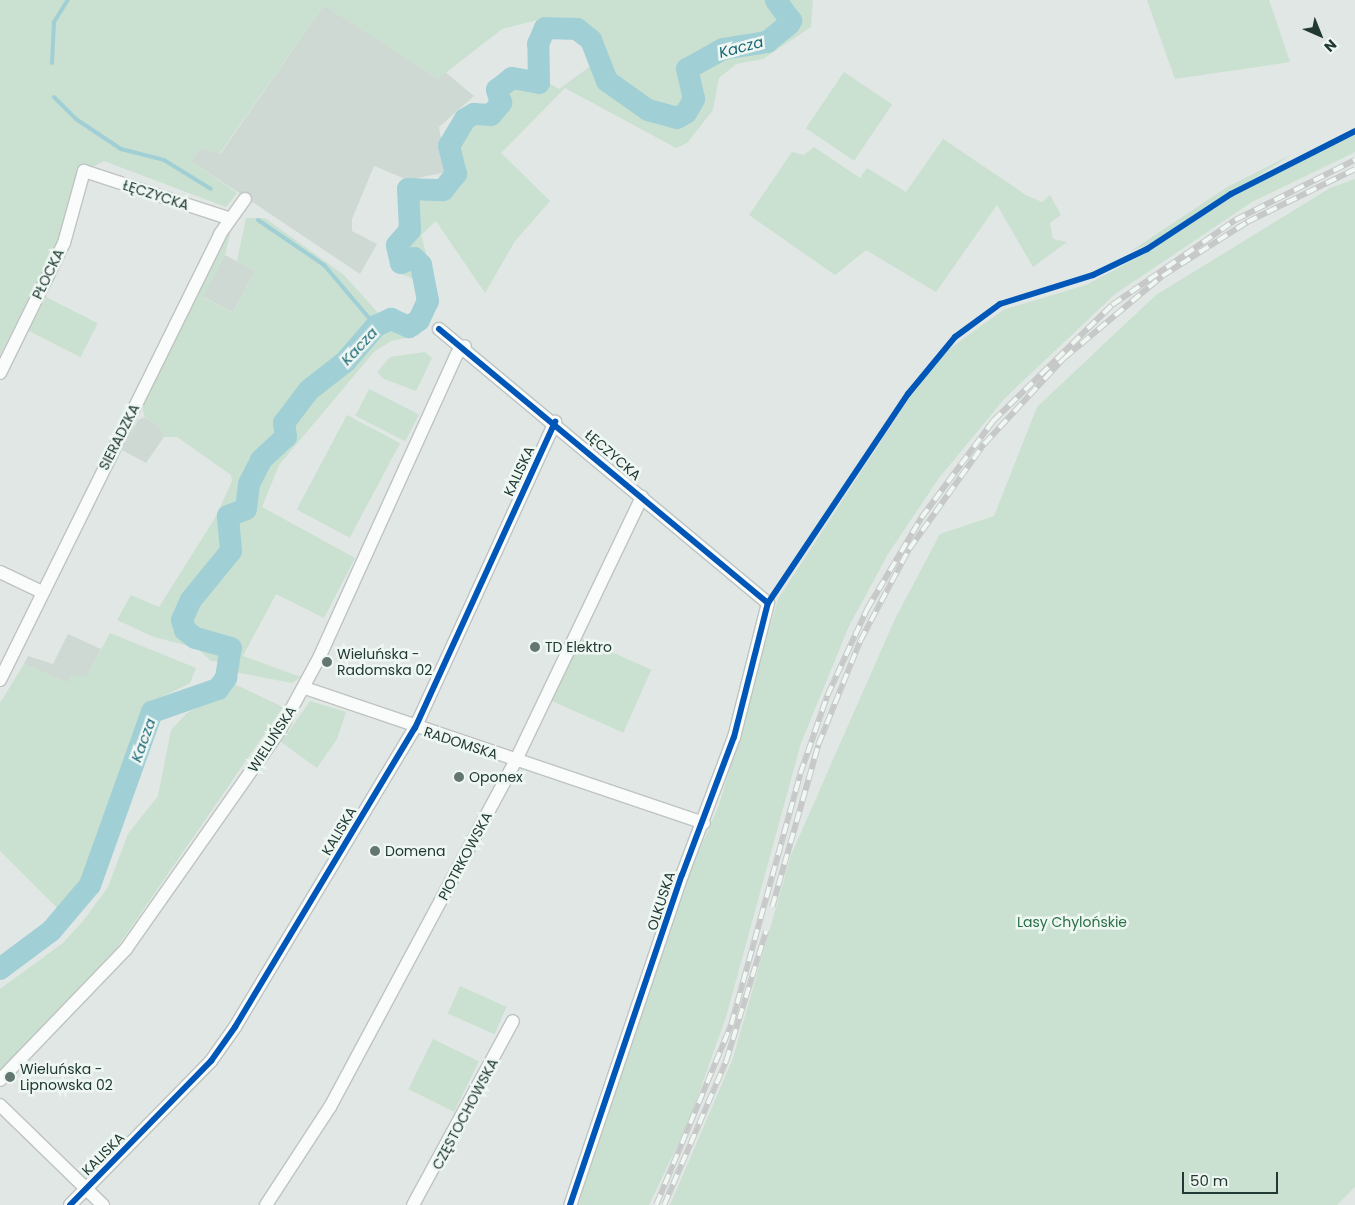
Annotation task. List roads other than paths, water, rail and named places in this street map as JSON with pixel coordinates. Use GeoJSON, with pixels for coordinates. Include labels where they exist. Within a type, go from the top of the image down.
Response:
{"type":"FeatureCollection","features":[{"type":"Feature","properties":{"kind":"street","name":"ŁĘCZYCKA"},"geometry":{"type":"LineString","coordinates":[[84,171],[228,218]]}},
{"type":"Feature","properties":{"kind":"street","name":"PŁOCKA"},"geometry":{"type":"LineString","coordinates":[[0,373],[64,243],[84,171]]}},
{"type":"Feature","properties":{"kind":"street","name":"SIERADZKA"},"geometry":{"type":"LineString","coordinates":[[0,680],[228,218],[245,199]]}},
{"type":"Feature","properties":{"kind":"street","name":"ŁĘCZYCKA"},"geometry":{"type":"LineString","coordinates":[[439,329],[465,346],[768,603]]}},
{"type":"Feature","properties":{"kind":"street","name":"WIELUŃSKA"},"geometry":{"type":"LineString","coordinates":[[0,1080],[126,949],[305,688],[457,354],[465,346]]}},
{"type":"Feature","properties":{"kind":"street","name":"KALISKA"},"geometry":{"type":"LineString","coordinates":[[70,1205],[211,1061],[235,1027],[415,728],[555,422]]}},
{"type":"Feature","properties":{"kind":"street","name":"PIOTRKOWSKA"},"geometry":{"type":"LineString","coordinates":[[266,1205],[330,1107],[516,762],[642,496]]}},
{"type":"Feature","properties":{"kind":"street"},"geometry":{"type":"LineString","coordinates":[[0,572],[42,592]]}},
{"type":"Feature","properties":{"kind":"street","name":"OLKUSKA"},"geometry":{"type":"LineString","coordinates":[[570,1205],[704,823],[746,697],[752,656],[768,603]]}},
{"type":"Feature","properties":{"kind":"street","name":"RADOMSKA"},"geometry":{"type":"LineString","coordinates":[[305,688],[415,728],[704,823]]}},
{"type":"Feature","properties":{"kind":"street","name":"CZĘSTOCHOWSKA"},"geometry":{"type":"LineString","coordinates":[[413,1205],[513,1021]]}},
{"type":"Feature","properties":{"kind":"street"},"geometry":{"type":"LineString","coordinates":[[0,1105],[103,1205]]}},
{"type":"Feature","properties":{"kind":"waterway"},"geometry":{"type":"LineString","coordinates":[[52,63],[54,22],[68,0]]}},
{"type":"Feature","properties":{"kind":"waterway","name":"Kacza"},"geometry":{"type":"LineString","coordinates":[[0,969],[51,931],[90,885],[152,712],[218,689],[226,678],[231,648],[195,638],[185,630],[182,620],[191,600],[231,551],[228,516],[246,509],[249,484],[261,460],[286,437],[284,423],[309,390],[345,362],[376,326],[391,319],[409,327],[419,320],[428,301],[421,265],[414,258],[401,263],[397,245],[410,230],[408,189],[443,190],[456,174],[449,146],[465,119],[474,114],[491,115],[501,103],[497,90],[512,78],[539,83],[538,44],[545,28],[577,29],[591,40],[607,81],[648,110],[677,118],[686,113],[694,99],[687,69],[723,49],[767,42],[789,24],[791,21],[776,0]]}},
{"type":"Feature","properties":{"kind":"waterway"},"geometry":{"type":"LineString","coordinates":[[54,97],[76,119],[121,149],[164,160],[211,189]]}},
{"type":"Feature","properties":{"kind":"waterway"},"geometry":{"type":"LineString","coordinates":[[258,220],[324,265],[376,326]]}},
{"type":"Feature","properties":{"kind":"railway"},"geometry":{"type":"LineString","coordinates":[[656,1205],[731,1025],[800,774],[827,696],[867,609],[921,518],[993,421],[1112,305],[1235,220],[1355,160]]}},
{"type":"Feature","properties":{"kind":"railway"},"geometry":{"type":"LineString","coordinates":[[772,907],[818,745],[860,641],[909,549],[984,444],[1064,358],[1162,276],[1247,222],[1355,169]]}},
{"type":"Feature","properties":{"kind":"railway"},"geometry":{"type":"LineString","coordinates":[[664,1205],[726,1061],[766,931]]}},
{"type":"Feature","properties":{"kind":"place","name":"TD Elektro"},"geometry":{"type":"Point","coordinates":[535,647]}},
{"type":"Feature","properties":{"kind":"place","name":"Wieluńska - Radomska 02"},"geometry":{"type":"Point","coordinates":[327,662]}},
{"type":"Feature","properties":{"kind":"place","name":"Oponex"},"geometry":{"type":"Point","coordinates":[459,777]}},
{"type":"Feature","properties":{"kind":"place","name":"Domena"},"geometry":{"type":"Point","coordinates":[375,851]}},
{"type":"Feature","properties":{"kind":"place","name":"Wieluńska - Lipnowska 02"},"geometry":{"type":"Point","coordinates":[10,1077]}},
{"type":"Feature","properties":{"kind":"park label","name":"Lasy Chylońskie"},"geometry":{"type":"Point","coordinates":[1072,922]}}]}
